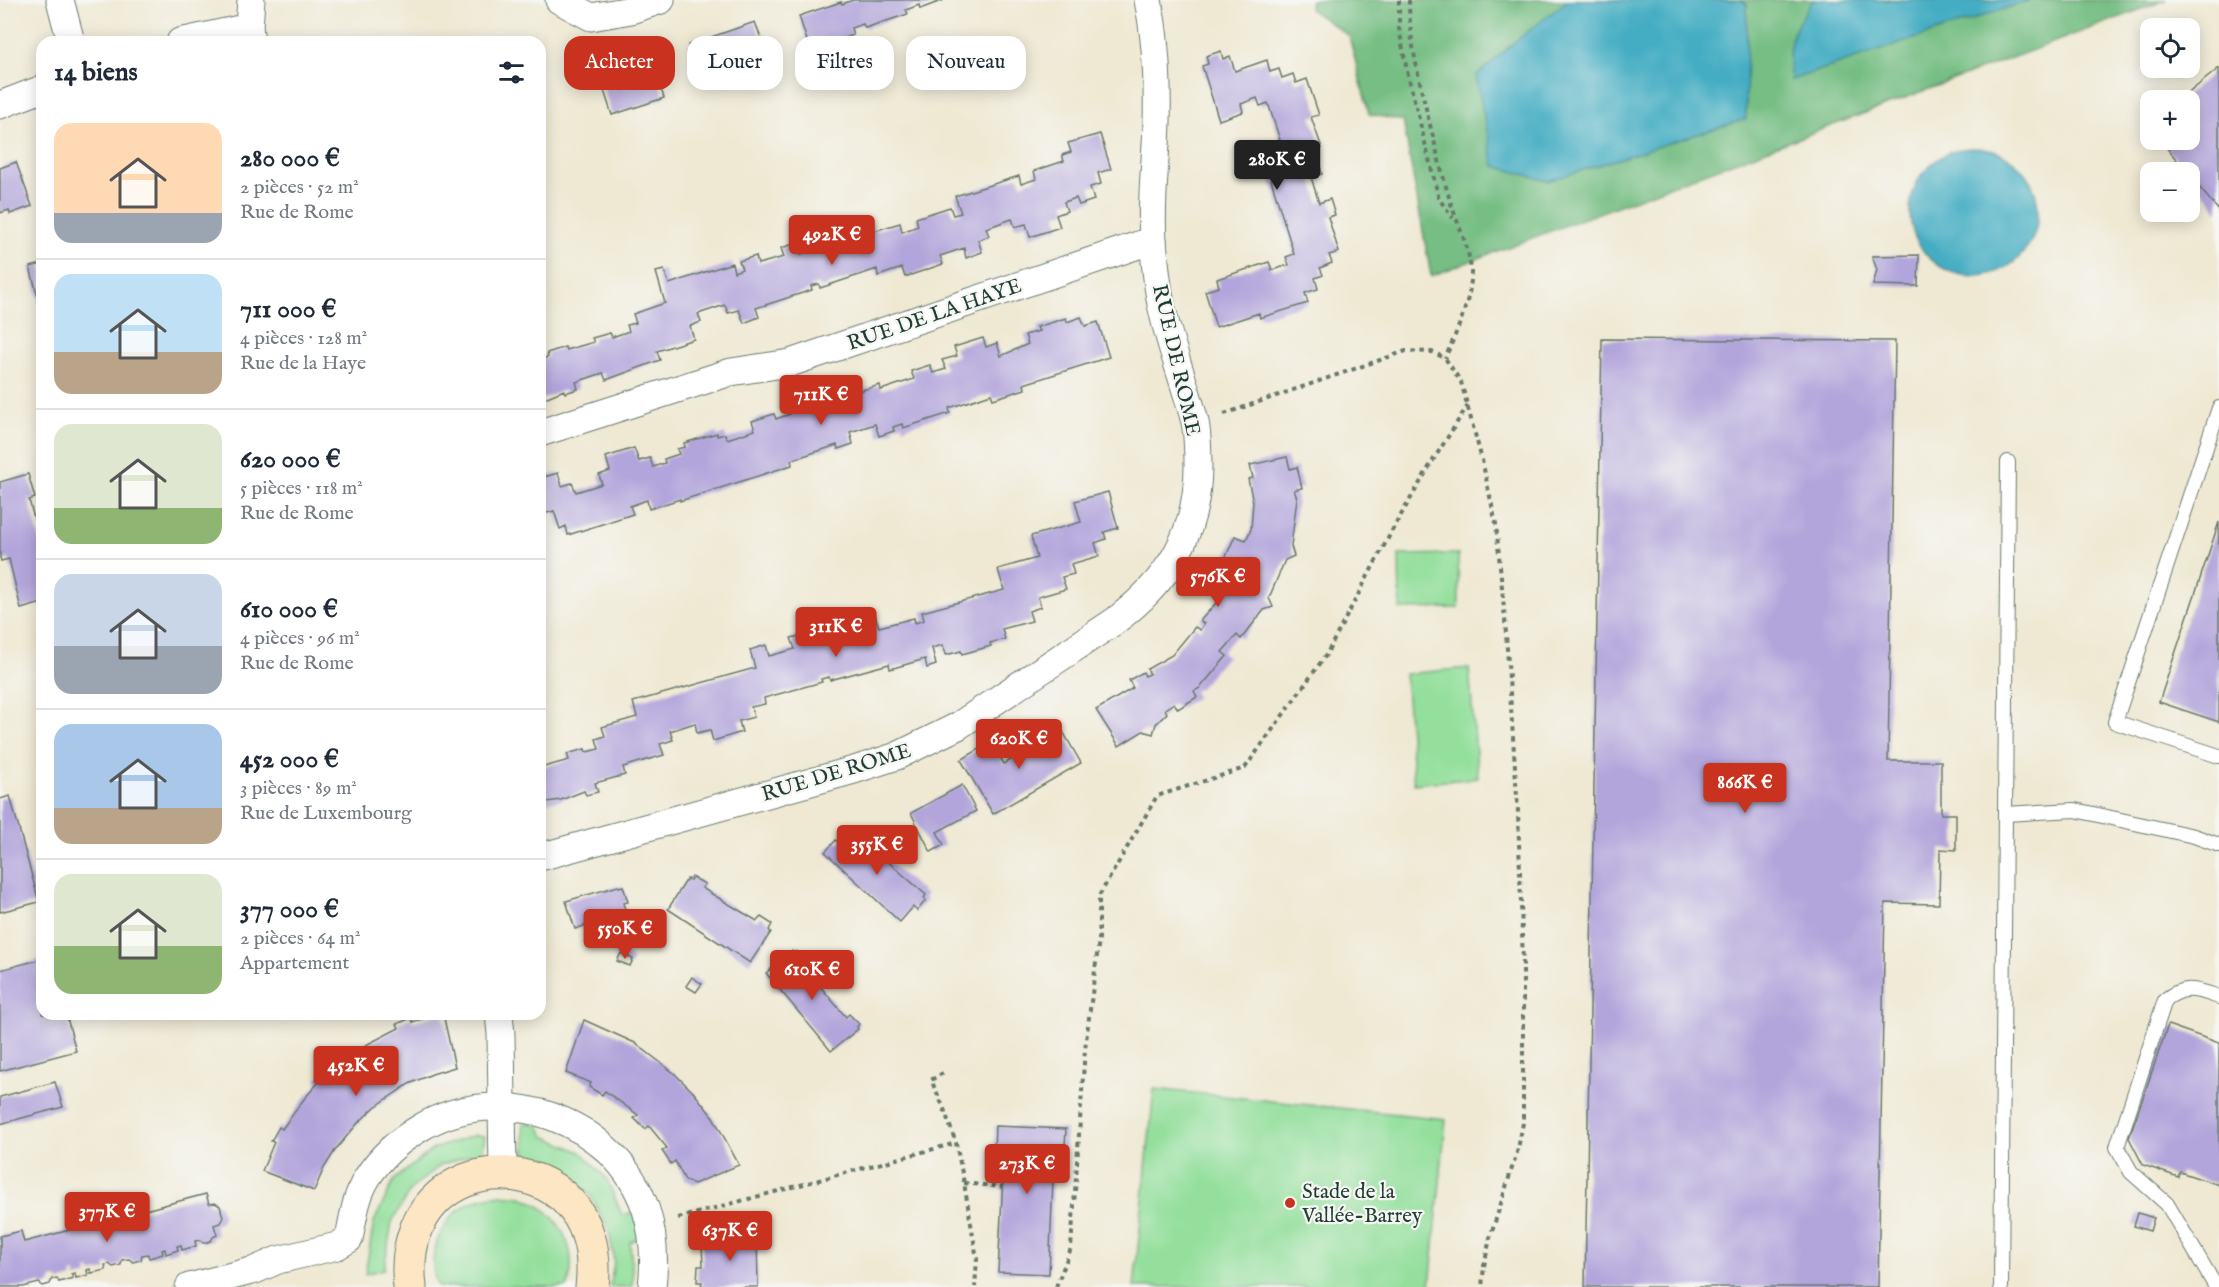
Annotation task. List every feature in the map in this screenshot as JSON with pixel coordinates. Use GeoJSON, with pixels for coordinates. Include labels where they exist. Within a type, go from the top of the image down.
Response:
{"type":"FeatureCollection","features":[{"type":"Feature","properties":{"kind":"street"},"geometry":{"type":"LineString","coordinates":[[60,0],[69,36]]}},
{"type":"Feature","properties":{"kind":"street"},"geometry":{"type":"LineString","coordinates":[[232,36],[250,34],[251,0]]}},
{"type":"Feature","properties":{"kind":"street"},"geometry":{"type":"LineString","coordinates":[[559,0],[591,16],[631,10],[661,0]]}},
{"type":"Feature","properties":{"kind":"street","name":"RUE DE ROME"},"geometry":{"type":"LineString","coordinates":[[546,855],[897,756],[929,742],[987,707],[1115,621],[1135,606],[1164,574],[1185,538],[1198,488],[1195,424],[1161,303],[1153,240],[1152,189],[1157,124],[1157,78],[1150,10]]}},
{"type":"Feature","properties":{"kind":"street"},"geometry":{"type":"LineString","coordinates":[[0,105],[36,91]]}},
{"type":"Feature","properties":{"kind":"street","name":"RUE DE LA HAYE"},"geometry":{"type":"LineString","coordinates":[[546,432],[731,372],[790,363],[1153,240]]}},
{"type":"Feature","properties":{"kind":"street"},"geometry":{"type":"LineString","coordinates":[[499,1020],[503,1173]]}},
{"type":"Feature","properties":{"kind":"street"},"geometry":{"type":"LineString","coordinates":[[189,1287],[257,1278],[278,1260],[337,1246],[349,1239],[359,1194],[368,1177],[385,1155],[407,1136],[432,1121],[459,1111],[487,1106],[516,1107],[544,1113],[571,1124],[595,1140],[616,1159],[633,1183],[645,1209],[652,1237],[655,1266],[652,1287]]}},
{"type":"Feature","properties":{"kind":"street"},"geometry":{"type":"LineString","coordinates":[[410,1287],[408,1266],[410,1245],[417,1225],[428,1208],[444,1193],[462,1182],[482,1175],[503,1173],[526,1176],[548,1186],[567,1200],[582,1220],[591,1242],[595,1265],[592,1287]]}},
{"type":"Feature","properties":{"kind":"lane"},"geometry":{"type":"LineString","coordinates":[[2219,408],[2115,722],[2219,756]]}},
{"type":"Feature","properties":{"kind":"lane"},"geometry":{"type":"LineString","coordinates":[[2001,1287],[2008,462]]}},
{"type":"Feature","properties":{"kind":"lane"},"geometry":{"type":"LineString","coordinates":[[2005,814],[2075,810],[2194,836],[2219,845]]}},
{"type":"Feature","properties":{"kind":"lane"},"geometry":{"type":"LineString","coordinates":[[2216,1287],[2167,1204],[2131,1172],[2117,1147],[2165,1000],[2176,991],[2194,989],[2219,997]]}},
{"type":"Feature","properties":{"kind":"path"},"geometry":{"type":"LineString","coordinates":[[1399,0],[1399,28],[1407,71],[1439,199],[1456,222]]}},
{"type":"Feature","properties":{"kind":"path"},"geometry":{"type":"LineString","coordinates":[[1409,0],[1409,28],[1415,60],[1443,180],[1469,255],[1471,282],[1455,336],[1445,358]]}},
{"type":"Feature","properties":{"kind":"path"},"geometry":{"type":"LineString","coordinates":[[1195,424],[1406,351],[1432,352],[1445,358],[1461,382],[1482,460],[1497,536],[1518,811],[1523,965],[1523,1123],[1518,1149],[1490,1238],[1482,1287]]}},
{"type":"Feature","properties":{"kind":"path"},"geometry":{"type":"LineString","coordinates":[[1056,1287],[1071,1248],[1084,1049],[1099,939],[1099,896],[1157,796],[1245,768],[1326,655],[1394,527],[1468,405]]}},
{"type":"Feature","properties":{"kind":"path"},"geometry":{"type":"LineString","coordinates":[[943,1072],[931,1080],[956,1143],[977,1259],[975,1287]]}},
{"type":"Feature","properties":{"kind":"path"},"geometry":{"type":"LineString","coordinates":[[672,1219],[956,1143]]}},
{"type":"Feature","properties":{"kind":"path"},"geometry":{"type":"LineString","coordinates":[[964,1183],[1002,1187]]}},
{"type":"Feature","properties":{"kind":"green space"},"geometry":{"type":"Polygon","coordinates":[[[1311,0],[2166,0],[1431,276],[1403,121],[1369,114],[1349,36],[1309,9],[1311,0]]]}},
{"type":"Feature","properties":{"kind":"green space"},"geometry":{"type":"Polygon","coordinates":[[[1458,554],[1459,608],[1400,609],[1399,555],[1458,554]]]}},
{"type":"Feature","properties":{"kind":"green space"},"geometry":{"type":"Polygon","coordinates":[[[1469,668],[1478,778],[1414,784],[1405,674],[1469,668]]]}},
{"type":"Feature","properties":{"kind":"green space","name":"Stade de la Vallée-Barrey"},"geometry":{"type":"Polygon","coordinates":[[[1154,1089],[1446,1119],[1430,1287],[1134,1287],[1154,1089]]]}},
{"type":"Feature","properties":{"kind":"green space"},"geometry":{"type":"Polygon","coordinates":[[[523,1123],[539,1125],[544,1136],[581,1152],[607,1179],[622,1215],[634,1212],[642,1237],[630,1242],[633,1279],[631,1287],[610,1287],[614,1261],[609,1231],[591,1196],[567,1172],[525,1153],[523,1123]]]}},
{"type":"Feature","properties":{"kind":"green space"},"geometry":{"type":"Polygon","coordinates":[[[475,1135],[485,1136],[483,1151],[441,1165],[411,1189],[392,1222],[384,1269],[365,1274],[374,1222],[394,1180],[433,1149],[475,1135]]]}},
{"type":"Feature","properties":{"kind":"green space"},"geometry":{"type":"Polygon","coordinates":[[[502,1195],[521,1197],[534,1203],[556,1221],[568,1245],[571,1259],[571,1273],[567,1287],[438,1287],[433,1264],[437,1241],[442,1230],[457,1212],[470,1203],[502,1195]]]}},
{"type":"Feature","properties":{"kind":"water"},"geometry":{"type":"Polygon","coordinates":[[[1568,0],[1740,0],[1747,4],[1746,119],[1548,181],[1494,166],[1476,76],[1568,0]]]}},
{"type":"Feature","properties":{"kind":"water"},"geometry":{"type":"Polygon","coordinates":[[[1813,0],[2031,0],[1791,80],[1789,56],[1792,37],[1813,0]]]}},
{"type":"Feature","properties":{"kind":"water"},"geometry":{"type":"Polygon","coordinates":[[[1974,148],[1999,153],[2020,166],[2033,187],[2038,212],[2033,237],[2020,258],[1999,271],[1974,276],[1949,271],[1928,258],[1915,237],[1910,212],[1915,187],[1928,166],[1949,153],[1974,148]]]}},
{"type":"Feature","properties":{"kind":"building"},"geometry":{"type":"Polygon","coordinates":[[[853,0],[944,0],[920,9],[919,5],[906,10],[908,14],[865,28],[863,24],[851,28],[853,35],[850,36],[805,36],[799,16],[841,2],[842,4],[853,0]]]}},
{"type":"Feature","properties":{"kind":"building"},"geometry":{"type":"Polygon","coordinates":[[[755,22],[760,36],[714,36],[755,22]]]}},
{"type":"Feature","properties":{"kind":"building"},"geometry":{"type":"Polygon","coordinates":[[[1221,51],[1223,59],[1230,56],[1235,71],[1267,60],[1270,72],[1279,69],[1282,78],[1293,74],[1296,83],[1307,79],[1319,115],[1311,117],[1322,148],[1315,150],[1322,174],[1311,177],[1319,203],[1330,199],[1335,215],[1328,217],[1339,252],[1329,255],[1332,263],[1320,268],[1323,275],[1315,278],[1318,289],[1305,293],[1308,303],[1260,318],[1259,313],[1216,327],[1205,291],[1219,287],[1217,279],[1269,262],[1272,270],[1289,265],[1286,257],[1294,254],[1264,157],[1274,154],[1270,143],[1280,140],[1268,103],[1260,106],[1257,98],[1241,104],[1243,112],[1219,120],[1202,66],[1208,64],[1206,56],[1221,51]]]}},
{"type":"Feature","properties":{"kind":"building"},"geometry":{"type":"Polygon","coordinates":[[[2219,68],[2219,211],[2200,188],[2200,162],[2179,162],[2168,150],[2200,150],[2200,90],[2192,90],[2219,68]]]}},
{"type":"Feature","properties":{"kind":"building"},"geometry":{"type":"Polygon","coordinates":[[[604,90],[661,90],[664,98],[612,115],[604,90]]]}},
{"type":"Feature","properties":{"kind":"building"},"geometry":{"type":"Polygon","coordinates":[[[1100,134],[1111,169],[1098,173],[1101,184],[1090,187],[1094,200],[1079,205],[1076,198],[1064,202],[1067,211],[1056,215],[1060,227],[1030,237],[1026,224],[1015,227],[1012,219],[986,228],[989,236],[978,240],[982,252],[966,258],[964,248],[940,256],[943,264],[905,277],[902,268],[878,276],[877,269],[820,288],[819,284],[811,286],[812,290],[756,308],[759,317],[744,323],[739,310],[728,313],[725,305],[698,314],[701,322],[690,326],[694,339],[657,351],[660,360],[606,380],[603,373],[576,382],[578,389],[565,393],[564,390],[546,398],[547,353],[594,342],[592,338],[610,333],[612,337],[629,331],[627,325],[636,323],[633,314],[665,303],[656,272],[664,270],[669,284],[732,263],[734,272],[742,269],[739,261],[756,256],[758,264],[784,257],[781,248],[797,243],[801,254],[808,251],[804,240],[821,235],[824,244],[849,235],[846,227],[870,219],[874,231],[900,223],[902,232],[918,226],[916,218],[950,207],[953,215],[961,213],[955,196],[1019,176],[1021,184],[1036,179],[1034,171],[1064,161],[1062,155],[1071,152],[1068,143],[1100,134]]]}},
{"type":"Feature","properties":{"kind":"building"},"geometry":{"type":"Polygon","coordinates":[[[16,162],[32,206],[10,214],[9,210],[0,213],[0,168],[16,162]]]}},
{"type":"Feature","properties":{"kind":"building"},"geometry":{"type":"Polygon","coordinates":[[[1919,255],[1918,286],[1873,285],[1877,270],[1872,256],[1919,255]]]}},
{"type":"Feature","properties":{"kind":"building"},"geometry":{"type":"Polygon","coordinates":[[[36,266],[36,290],[30,267],[36,266]]]}},
{"type":"Feature","properties":{"kind":"building"},"geometry":{"type":"Polygon","coordinates":[[[1081,317],[1085,326],[1098,322],[1109,357],[1024,384],[1025,389],[993,399],[991,394],[949,408],[950,413],[903,428],[902,424],[893,427],[894,431],[879,436],[875,424],[850,432],[853,444],[838,449],[837,445],[791,460],[792,465],[680,501],[680,499],[649,509],[647,500],[630,506],[633,514],[568,535],[566,526],[560,529],[554,511],[546,513],[546,476],[558,473],[562,486],[572,483],[576,492],[602,484],[599,475],[610,471],[606,457],[634,448],[639,461],[650,458],[653,467],[665,463],[664,459],[679,454],[677,449],[685,447],[684,443],[717,433],[717,436],[725,434],[727,439],[755,430],[752,421],[774,414],[776,419],[790,414],[787,406],[812,398],[815,409],[824,406],[823,402],[835,398],[880,385],[881,390],[914,379],[911,371],[930,365],[933,373],[946,369],[942,360],[957,356],[954,347],[983,338],[986,347],[997,343],[1001,356],[1028,344],[1025,335],[1039,331],[1037,327],[1066,318],[1067,322],[1081,317]]]}},
{"type":"Feature","properties":{"kind":"building"},"geometry":{"type":"Polygon","coordinates":[[[1602,339],[1895,341],[1888,761],[1941,761],[1941,814],[1956,814],[1956,850],[1940,849],[1939,904],[1885,903],[1878,1287],[1585,1287],[1602,339]]]}},
{"type":"Feature","properties":{"kind":"building"},"geometry":{"type":"Polygon","coordinates":[[[1287,457],[1290,469],[1297,467],[1302,488],[1294,490],[1297,498],[1291,546],[1294,556],[1285,560],[1269,598],[1273,607],[1264,610],[1241,639],[1237,635],[1222,652],[1227,656],[1200,688],[1194,691],[1197,697],[1178,709],[1174,703],[1165,709],[1167,713],[1156,724],[1153,734],[1143,731],[1119,746],[1096,710],[1133,688],[1129,680],[1143,672],[1145,676],[1150,674],[1147,669],[1172,655],[1195,627],[1200,630],[1204,624],[1200,621],[1224,594],[1228,583],[1216,579],[1235,536],[1246,540],[1251,529],[1253,502],[1248,479],[1253,478],[1250,465],[1287,457]]]}},
{"type":"Feature","properties":{"kind":"building"},"geometry":{"type":"Polygon","coordinates":[[[28,474],[35,498],[29,500],[36,526],[36,605],[21,609],[9,559],[1,561],[0,558],[0,482],[28,474]]]}},
{"type":"Feature","properties":{"kind":"building"},"geometry":{"type":"Polygon","coordinates":[[[1108,492],[1118,528],[1104,532],[1106,539],[1095,543],[1099,556],[1071,564],[1074,574],[1062,577],[1066,589],[1038,597],[1041,607],[1029,611],[1032,621],[1002,629],[1005,639],[990,643],[991,646],[962,654],[961,651],[946,655],[943,645],[932,648],[936,665],[927,668],[925,659],[890,669],[889,664],[830,680],[829,677],[821,679],[822,682],[764,698],[765,704],[751,707],[754,717],[739,721],[742,732],[713,741],[710,730],[697,733],[695,723],[670,731],[673,740],[660,744],[664,755],[623,767],[625,775],[595,783],[598,792],[586,795],[584,791],[561,800],[546,802],[546,766],[569,760],[567,754],[585,749],[586,752],[599,749],[596,739],[605,736],[602,727],[637,717],[633,702],[755,668],[750,650],[766,645],[769,656],[795,649],[791,638],[808,634],[811,645],[819,642],[816,631],[833,627],[836,637],[861,630],[858,619],[875,615],[879,627],[914,618],[915,623],[924,620],[922,612],[1004,590],[998,569],[1037,558],[1031,536],[1081,522],[1075,501],[1108,492]]]}},
{"type":"Feature","properties":{"kind":"building"},"geometry":{"type":"Polygon","coordinates":[[[2219,522],[2219,722],[2159,702],[2219,522]]]}},
{"type":"Feature","properties":{"kind":"building"},"geometry":{"type":"Polygon","coordinates":[[[1062,730],[1081,763],[993,814],[961,760],[991,742],[1004,764],[1062,730]]]}},
{"type":"Feature","properties":{"kind":"building"},"geometry":{"type":"Polygon","coordinates":[[[962,785],[976,811],[937,832],[944,845],[931,852],[911,813],[962,785]]]}},
{"type":"Feature","properties":{"kind":"building"},"geometry":{"type":"Polygon","coordinates":[[[10,796],[36,891],[36,903],[0,912],[0,799],[10,796]]]}},
{"type":"Feature","properties":{"kind":"building"},"geometry":{"type":"Polygon","coordinates":[[[851,829],[926,895],[924,898],[926,900],[917,911],[913,907],[900,922],[825,852],[836,840],[839,843],[851,829]]]}},
{"type":"Feature","properties":{"kind":"building"},"geometry":{"type":"Polygon","coordinates":[[[692,877],[705,884],[702,888],[757,921],[761,917],[772,924],[769,930],[771,932],[750,963],[668,909],[687,879],[690,880],[692,877]]]}},
{"type":"Feature","properties":{"kind":"building"},"geometry":{"type":"Polygon","coordinates":[[[623,886],[628,902],[623,903],[628,919],[611,925],[613,929],[598,933],[593,923],[575,929],[566,901],[623,886]]]}},
{"type":"Feature","properties":{"kind":"building"},"geometry":{"type":"Polygon","coordinates":[[[792,951],[794,953],[796,951],[807,962],[803,966],[846,1017],[849,1014],[859,1024],[858,1029],[831,1051],[766,973],[792,951]]]}},
{"type":"Feature","properties":{"kind":"building"},"geometry":{"type":"Polygon","coordinates":[[[621,953],[633,959],[630,966],[617,961],[621,953]]]}},
{"type":"Feature","properties":{"kind":"building"},"geometry":{"type":"Polygon","coordinates":[[[36,961],[36,1020],[68,1020],[76,1051],[0,1071],[0,970],[36,961]]]}},
{"type":"Feature","properties":{"kind":"building"},"geometry":{"type":"Polygon","coordinates":[[[692,977],[702,984],[696,992],[686,986],[692,977]]]}},
{"type":"Feature","properties":{"kind":"building"},"geometry":{"type":"Polygon","coordinates":[[[406,1020],[413,1022],[444,1020],[455,1067],[409,1084],[375,1107],[336,1149],[324,1168],[314,1191],[262,1171],[274,1142],[271,1141],[279,1127],[282,1129],[319,1082],[316,1080],[328,1069],[330,1072],[366,1045],[399,1028],[397,1024],[406,1020]]]}},
{"type":"Feature","properties":{"kind":"building"},"geometry":{"type":"Polygon","coordinates":[[[584,1020],[635,1043],[674,1073],[713,1117],[739,1165],[694,1184],[685,1180],[675,1161],[671,1164],[662,1151],[667,1148],[649,1126],[645,1129],[634,1118],[638,1115],[605,1091],[602,1095],[589,1087],[591,1083],[566,1073],[584,1020]]]}},
{"type":"Feature","properties":{"kind":"building"},"geometry":{"type":"Polygon","coordinates":[[[2168,1025],[2219,1043],[2219,1185],[2180,1172],[2178,1177],[2143,1165],[2129,1138],[2168,1025]]]}},
{"type":"Feature","properties":{"kind":"building"},"geometry":{"type":"Polygon","coordinates":[[[55,1082],[63,1107],[0,1124],[0,1097],[55,1082]]]}},
{"type":"Feature","properties":{"kind":"building"},"geometry":{"type":"Polygon","coordinates":[[[995,1126],[1066,1129],[1063,1180],[1053,1180],[1049,1274],[998,1272],[1003,1177],[993,1177],[995,1126]]]}},
{"type":"Feature","properties":{"kind":"building"},"geometry":{"type":"Polygon","coordinates":[[[206,1194],[209,1204],[215,1203],[220,1206],[223,1217],[220,1223],[214,1225],[217,1235],[211,1241],[203,1243],[200,1240],[195,1241],[196,1246],[182,1250],[181,1245],[177,1246],[178,1250],[166,1254],[165,1249],[162,1250],[163,1254],[149,1258],[148,1254],[142,1255],[141,1260],[133,1262],[129,1259],[122,1260],[121,1265],[113,1267],[109,1264],[105,1265],[106,1270],[91,1273],[90,1269],[87,1270],[88,1275],[76,1278],[75,1273],[71,1274],[73,1278],[59,1282],[57,1278],[52,1279],[50,1284],[43,1286],[39,1283],[23,1287],[0,1287],[0,1236],[21,1231],[24,1242],[206,1194]]]}},
{"type":"Feature","properties":{"kind":"building"},"geometry":{"type":"Polygon","coordinates":[[[2138,1213],[2154,1218],[2150,1231],[2134,1226],[2138,1213]]]}},
{"type":"Feature","properties":{"kind":"building"},"geometry":{"type":"Polygon","coordinates":[[[757,1232],[758,1287],[701,1287],[702,1282],[697,1282],[698,1266],[703,1266],[702,1245],[708,1238],[757,1232]]]}},
{"type":"Feature","properties":{"kind":"place","name":"Stade de la Vallée-Barrey"},"geometry":{"type":"Point","coordinates":[1290,1203]}}]}
